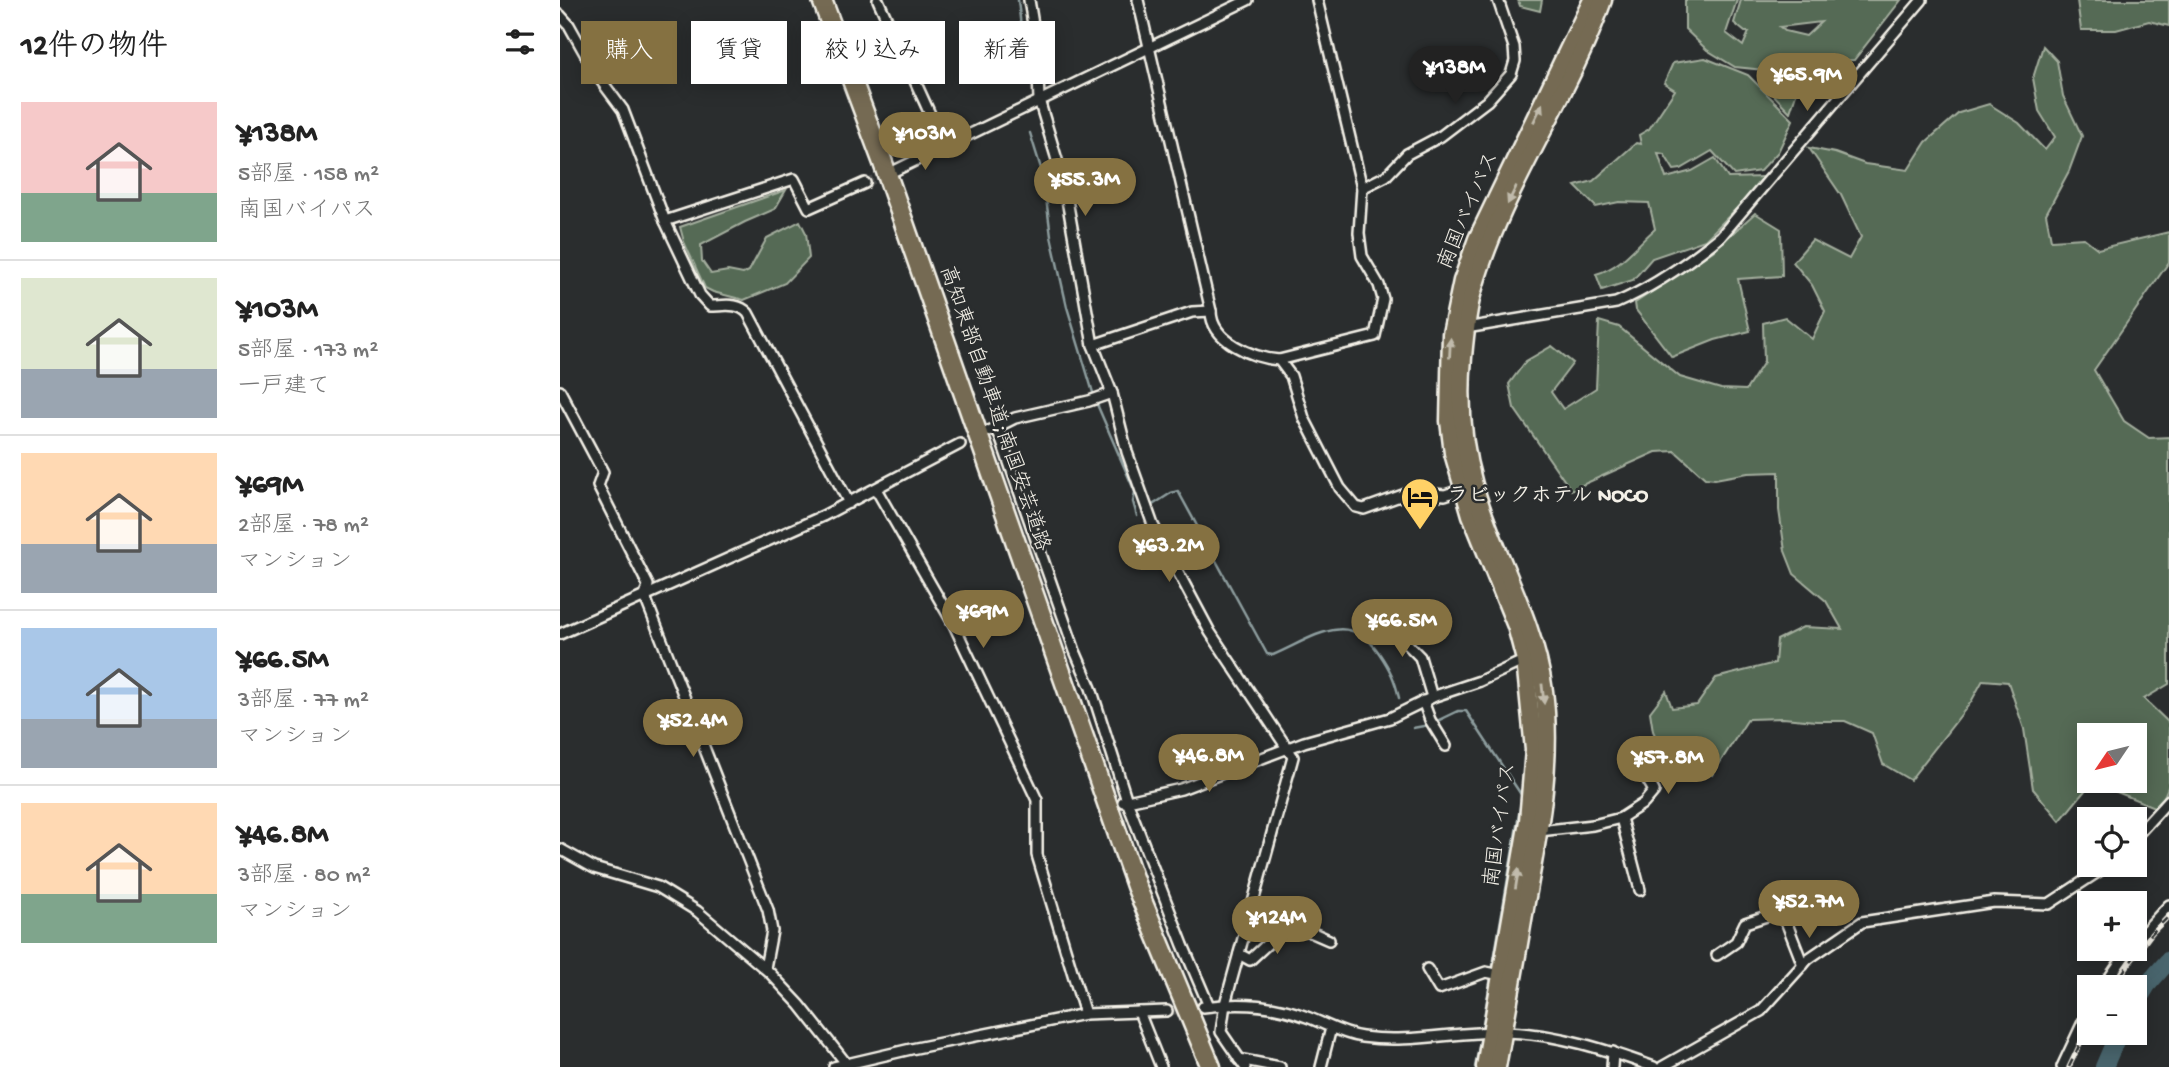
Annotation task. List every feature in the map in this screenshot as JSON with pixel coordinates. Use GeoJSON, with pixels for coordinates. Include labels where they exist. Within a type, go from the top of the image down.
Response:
{"type":"FeatureCollection","features":[{"type":"Feature","properties":{"kind":"highway","name":"高知東部自動車道;南国安芸道路"},"geometry":{"type":"LineString","coordinates":[[822,0],[887,177],[1136,886],[1211,1067]]}},
{"type":"Feature","properties":{"kind":"highway","name":"南国バイパス"},"geometry":{"type":"LineString","coordinates":[[1497,1067],[1490,1032],[1539,831],[1547,757],[1542,680],[1522,606],[1453,453],[1449,379],[1451,334],[1462,281],[1491,208],[1592,0]]}},
{"type":"Feature","properties":{"kind":"highway","name":"南国バイパス"},"geometry":{"type":"LineString","coordinates":[[1485,1067],[1528,821],[1533,762],[1525,660],[1468,487],[1461,413],[1466,328],[1472,292],[1490,239],[1571,79],[1603,0]]}},
{"type":"Feature","properties":{"kind":"highway"},"geometry":{"type":"LineString","coordinates":[[1136,886],[1152,943],[1197,1067]]}},
{"type":"Feature","properties":{"kind":"highway"},"geometry":{"type":"LineString","coordinates":[[1168,968],[1236,1064]]}},
{"type":"Feature","properties":{"kind":"street"},"geometry":{"type":"LineString","coordinates":[[878,0],[945,147]]}},
{"type":"Feature","properties":{"kind":"street"},"geometry":{"type":"LineString","coordinates":[[1029,0],[1037,50],[1039,100],[1063,183],[1093,345],[1112,393],[1127,452],[1153,525],[1210,632],[1293,757],[1225,1004],[1221,1032],[1236,1064],[1280,1067]]}},
{"type":"Feature","properties":{"kind":"street"},"geometry":{"type":"LineString","coordinates":[[1138,0],[1211,321],[1219,334],[1229,341],[1268,359],[1279,360],[1375,336],[1383,299],[1379,285],[1362,256],[1359,233],[1362,188],[1317,0]]}},
{"type":"Feature","properties":{"kind":"street"},"geometry":{"type":"LineString","coordinates":[[894,171],[1248,0]]}},
{"type":"Feature","properties":{"kind":"street"},"geometry":{"type":"LineString","coordinates":[[1362,188],[1386,176],[1407,154],[1441,136],[1487,101],[1511,74],[1515,61],[1514,47],[1498,0]]}},
{"type":"Feature","properties":{"kind":"street"},"geometry":{"type":"LineString","coordinates":[[1466,328],[1616,303],[1664,278],[1711,244],[1748,205],[1922,0]]}},
{"type":"Feature","properties":{"kind":"street"},"geometry":{"type":"LineString","coordinates":[[560,15],[569,25],[597,75],[623,110],[665,220],[705,303],[710,306],[743,307],[748,313],[849,503]]}},
{"type":"Feature","properties":{"kind":"street"},"geometry":{"type":"LineString","coordinates":[[665,220],[794,179],[809,208],[865,183]]}},
{"type":"Feature","properties":{"kind":"street"},"geometry":{"type":"LineString","coordinates":[[1093,345],[1192,312],[1211,312]]}},
{"type":"Feature","properties":{"kind":"street"},"geometry":{"type":"LineString","coordinates":[[1279,360],[1291,376],[1304,418],[1340,488],[1356,507],[1364,509],[1416,491],[1445,495],[1468,487]]}},
{"type":"Feature","properties":{"kind":"street"},"geometry":{"type":"LineString","coordinates":[[560,391],[603,472],[598,486],[648,585],[645,597],[768,910],[772,931],[765,968]]}},
{"type":"Feature","properties":{"kind":"street"},"geometry":{"type":"LineString","coordinates":[[987,432],[1015,418],[1112,393]]}},
{"type":"Feature","properties":{"kind":"street"},"geometry":{"type":"LineString","coordinates":[[997,428],[1075,651],[1091,688],[1124,802],[1206,1006],[1252,1005],[1289,1011],[1344,1033],[1380,1039],[1423,1039],[1490,1032],[1523,1032],[1613,1052],[1654,1067]]}},
{"type":"Feature","properties":{"kind":"street"},"geometry":{"type":"LineString","coordinates":[[560,634],[849,503],[960,444]]}},
{"type":"Feature","properties":{"kind":"street"},"geometry":{"type":"LineString","coordinates":[[876,489],[954,625],[1037,800],[1037,855],[1085,1014]]}},
{"type":"Feature","properties":{"kind":"street"},"geometry":{"type":"LineString","coordinates":[[1381,617],[1420,657],[1430,720],[1446,746]]}},
{"type":"Feature","properties":{"kind":"street"},"geometry":{"type":"LineString","coordinates":[[1124,802],[1181,789],[1304,742],[1390,718],[1428,699],[1480,681],[1525,660]]}},
{"type":"Feature","properties":{"kind":"street"},"geometry":{"type":"LineString","coordinates":[[1539,831],[1594,825],[1621,818],[1644,803],[1654,790],[1634,757]]}},
{"type":"Feature","properties":{"kind":"street"},"geometry":{"type":"LineString","coordinates":[[2147,824],[2169,800]]}},
{"type":"Feature","properties":{"kind":"street"},"geometry":{"type":"LineString","coordinates":[[1621,818],[1640,890]]}},
{"type":"Feature","properties":{"kind":"street"},"geometry":{"type":"LineString","coordinates":[[560,849],[594,867],[646,882],[671,894],[696,911],[765,968],[800,1005],[848,1065]]}},
{"type":"Feature","properties":{"kind":"street"},"geometry":{"type":"LineString","coordinates":[[1662,1067],[1761,1011],[1808,959],[1862,922],[1994,902],[2049,904],[2090,877]]}},
{"type":"Feature","properties":{"kind":"street"},"geometry":{"type":"LineString","coordinates":[[2147,929],[2169,905]]}},
{"type":"Feature","properties":{"kind":"street"},"geometry":{"type":"LineString","coordinates":[[1717,955],[1736,942],[1745,923],[1782,911],[1803,965]]}},
{"type":"Feature","properties":{"kind":"street"},"geometry":{"type":"LineString","coordinates":[[1239,954],[1250,960],[1290,923],[1329,940]]}},
{"type":"Feature","properties":{"kind":"street"},"geometry":{"type":"LineString","coordinates":[[1427,969],[1439,989],[1486,972],[1501,975]]}},
{"type":"Feature","properties":{"kind":"street"},"geometry":{"type":"LineString","coordinates":[[834,1067],[1085,1014],[1167,1011]]}},
{"type":"Feature","properties":{"kind":"street"},"geometry":{"type":"LineString","coordinates":[[1139,1012],[1161,1067]]}},
{"type":"Feature","properties":{"kind":"street"},"geometry":{"type":"LineString","coordinates":[[1321,1067],[1331,1027]]}},
{"type":"Feature","properties":{"kind":"street"},"geometry":{"type":"LineString","coordinates":[[2062,1067],[2077,1035]]}},
{"type":"Feature","properties":{"kind":"street"},"geometry":{"type":"LineString","coordinates":[[1612,1067],[1613,1052]]}},
{"type":"Feature","properties":{"kind":"green space"},"geometry":{"type":"Polygon","coordinates":[[[1518,0],[1542,0],[1540,11],[1520,6],[1518,0]]]}},
{"type":"Feature","properties":{"kind":"green space"},"geometry":{"type":"Polygon","coordinates":[[[1685,0],[1737,0],[1726,33],[1743,46],[1749,32],[1734,23],[1741,0],[1901,0],[1854,60],[1811,61],[1790,112],[1768,89],[1764,70],[1735,67],[1707,50],[1685,29],[1685,0]],[[1821,22],[1780,27],[1785,31],[1806,36],[1821,22]]]}},
{"type":"Feature","properties":{"kind":"green space"},"geometry":{"type":"Polygon","coordinates":[[[2077,0],[2169,0],[2169,26],[2149,21],[2116,30],[2081,30],[2077,0]]]}},
{"type":"Feature","properties":{"kind":"green space"},"geometry":{"type":"Polygon","coordinates":[[[2043,46],[2057,61],[2063,96],[2082,136],[2069,171],[2046,214],[2051,240],[2084,238],[2098,249],[2169,232],[2169,262],[2094,370],[2124,421],[2149,438],[2169,437],[2169,684],[2144,699],[2169,723],[2169,785],[2159,809],[2119,793],[2147,793],[2147,723],[2077,723],[2077,793],[2083,793],[2060,821],[2033,789],[2024,729],[2008,682],[1983,680],[1971,702],[1910,780],[1883,764],[1872,733],[1845,721],[1783,718],[1748,719],[1712,775],[1658,742],[1650,712],[1666,691],[1672,708],[1697,705],[1716,678],[1775,663],[1777,640],[1803,627],[1842,629],[1826,601],[1794,574],[1785,551],[1779,510],[1779,472],[1705,478],[1675,451],[1656,452],[1571,490],[1514,408],[1509,384],[1526,361],[1552,346],[1573,363],[1551,392],[1563,409],[1596,388],[1599,321],[1619,327],[1680,377],[1721,389],[1746,390],[1764,362],[1763,323],[1785,317],[1812,339],[1825,311],[1812,285],[1793,262],[1812,240],[1849,259],[1861,237],[1841,195],[1809,148],[1835,153],[1865,164],[1908,170],[1926,142],[1959,113],[1989,104],[2019,123],[2045,150],[2055,137],[2039,111],[2033,78],[2043,46]]]}},
{"type":"Feature","properties":{"kind":"green space"},"geometry":{"type":"Polygon","coordinates":[[[1705,58],[1748,75],[1793,120],[1778,152],[1760,171],[1734,175],[1712,151],[1681,169],[1674,170],[1664,154],[1658,153],[1666,178],[1692,171],[1715,158],[1728,178],[1763,177],[1750,195],[1705,240],[1652,258],[1633,280],[1602,290],[1596,274],[1621,261],[1655,229],[1649,203],[1619,202],[1596,207],[1575,186],[1593,181],[1636,143],[1641,144],[1639,135],[1649,129],[1675,90],[1664,83],[1673,63],[1705,58]]]}},
{"type":"Feature","properties":{"kind":"green space"},"geometry":{"type":"Polygon","coordinates":[[[786,190],[775,209],[701,245],[702,261],[711,274],[728,271],[743,274],[749,271],[767,238],[800,221],[806,233],[809,258],[785,283],[744,300],[705,288],[680,227],[786,190]]]}},
{"type":"Feature","properties":{"kind":"green space"},"geometry":{"type":"Polygon","coordinates":[[[1755,213],[1781,229],[1782,276],[1738,279],[1750,331],[1715,340],[1672,357],[1636,310],[1635,303],[1713,251],[1755,213]]]}},
{"type":"Feature","properties":{"kind":"waterway"},"geometry":{"type":"LineString","coordinates":[[1018,0],[1020,21]]}},
{"type":"Feature","properties":{"kind":"waterway"},"geometry":{"type":"LineString","coordinates":[[1030,133],[1043,175],[1051,236],[1067,307],[1094,396]]}},
{"type":"Feature","properties":{"kind":"waterway"},"geometry":{"type":"LineString","coordinates":[[1096,402],[1135,492],[1133,502],[1137,516]]}},
{"type":"Feature","properties":{"kind":"waterway"},"geometry":{"type":"LineString","coordinates":[[1151,506],[1178,491],[1267,654],[1273,655],[1329,631],[1342,629],[1355,632],[1367,639],[1379,653],[1392,675],[1399,698]]}},
{"type":"Feature","properties":{"kind":"waterway"},"geometry":{"type":"LineString","coordinates":[[1435,722],[1458,711],[1466,711],[1522,796],[1492,971]]}},
{"type":"Feature","properties":{"kind":"waterway"},"geometry":{"type":"LineString","coordinates":[[1413,728],[1429,725]]}},
{"type":"Feature","properties":{"kind":"waterway"},"geometry":{"type":"LineString","coordinates":[[2147,985],[2169,960]]}},
{"type":"Feature","properties":{"kind":"waterway"},"geometry":{"type":"LineString","coordinates":[[1482,1029],[1491,977]]}},
{"type":"Feature","properties":{"kind":"waterway"},"geometry":{"type":"LineString","coordinates":[[1475,1067],[1481,1036]]}},
{"type":"Feature","properties":{"kind":"waterway"},"geometry":{"type":"LineString","coordinates":[[2104,1067],[2113,1045]]}},
{"type":"Feature","properties":{"kind":"tunnel"},"geometry":{"type":"LineString","coordinates":[[865,183],[889,173]]}},
{"type":"Feature","properties":{"kind":"tunnel"},"geometry":{"type":"LineString","coordinates":[[1167,1011],[1203,1007]]}},
{"type":"Feature","properties":{"kind":"railway"},"geometry":{"type":"LineString","coordinates":[[2121,975],[2152,933],[2169,916]]}},
{"type":"Feature","properties":{"kind":"railway"},"geometry":{"type":"LineString","coordinates":[[2069,1067],[2080,1045]]}},
{"type":"Feature","properties":{"kind":"place","name":"ラビックホテル NOCO"},"geometry":{"type":"Point","coordinates":[1420,531]}}]}
